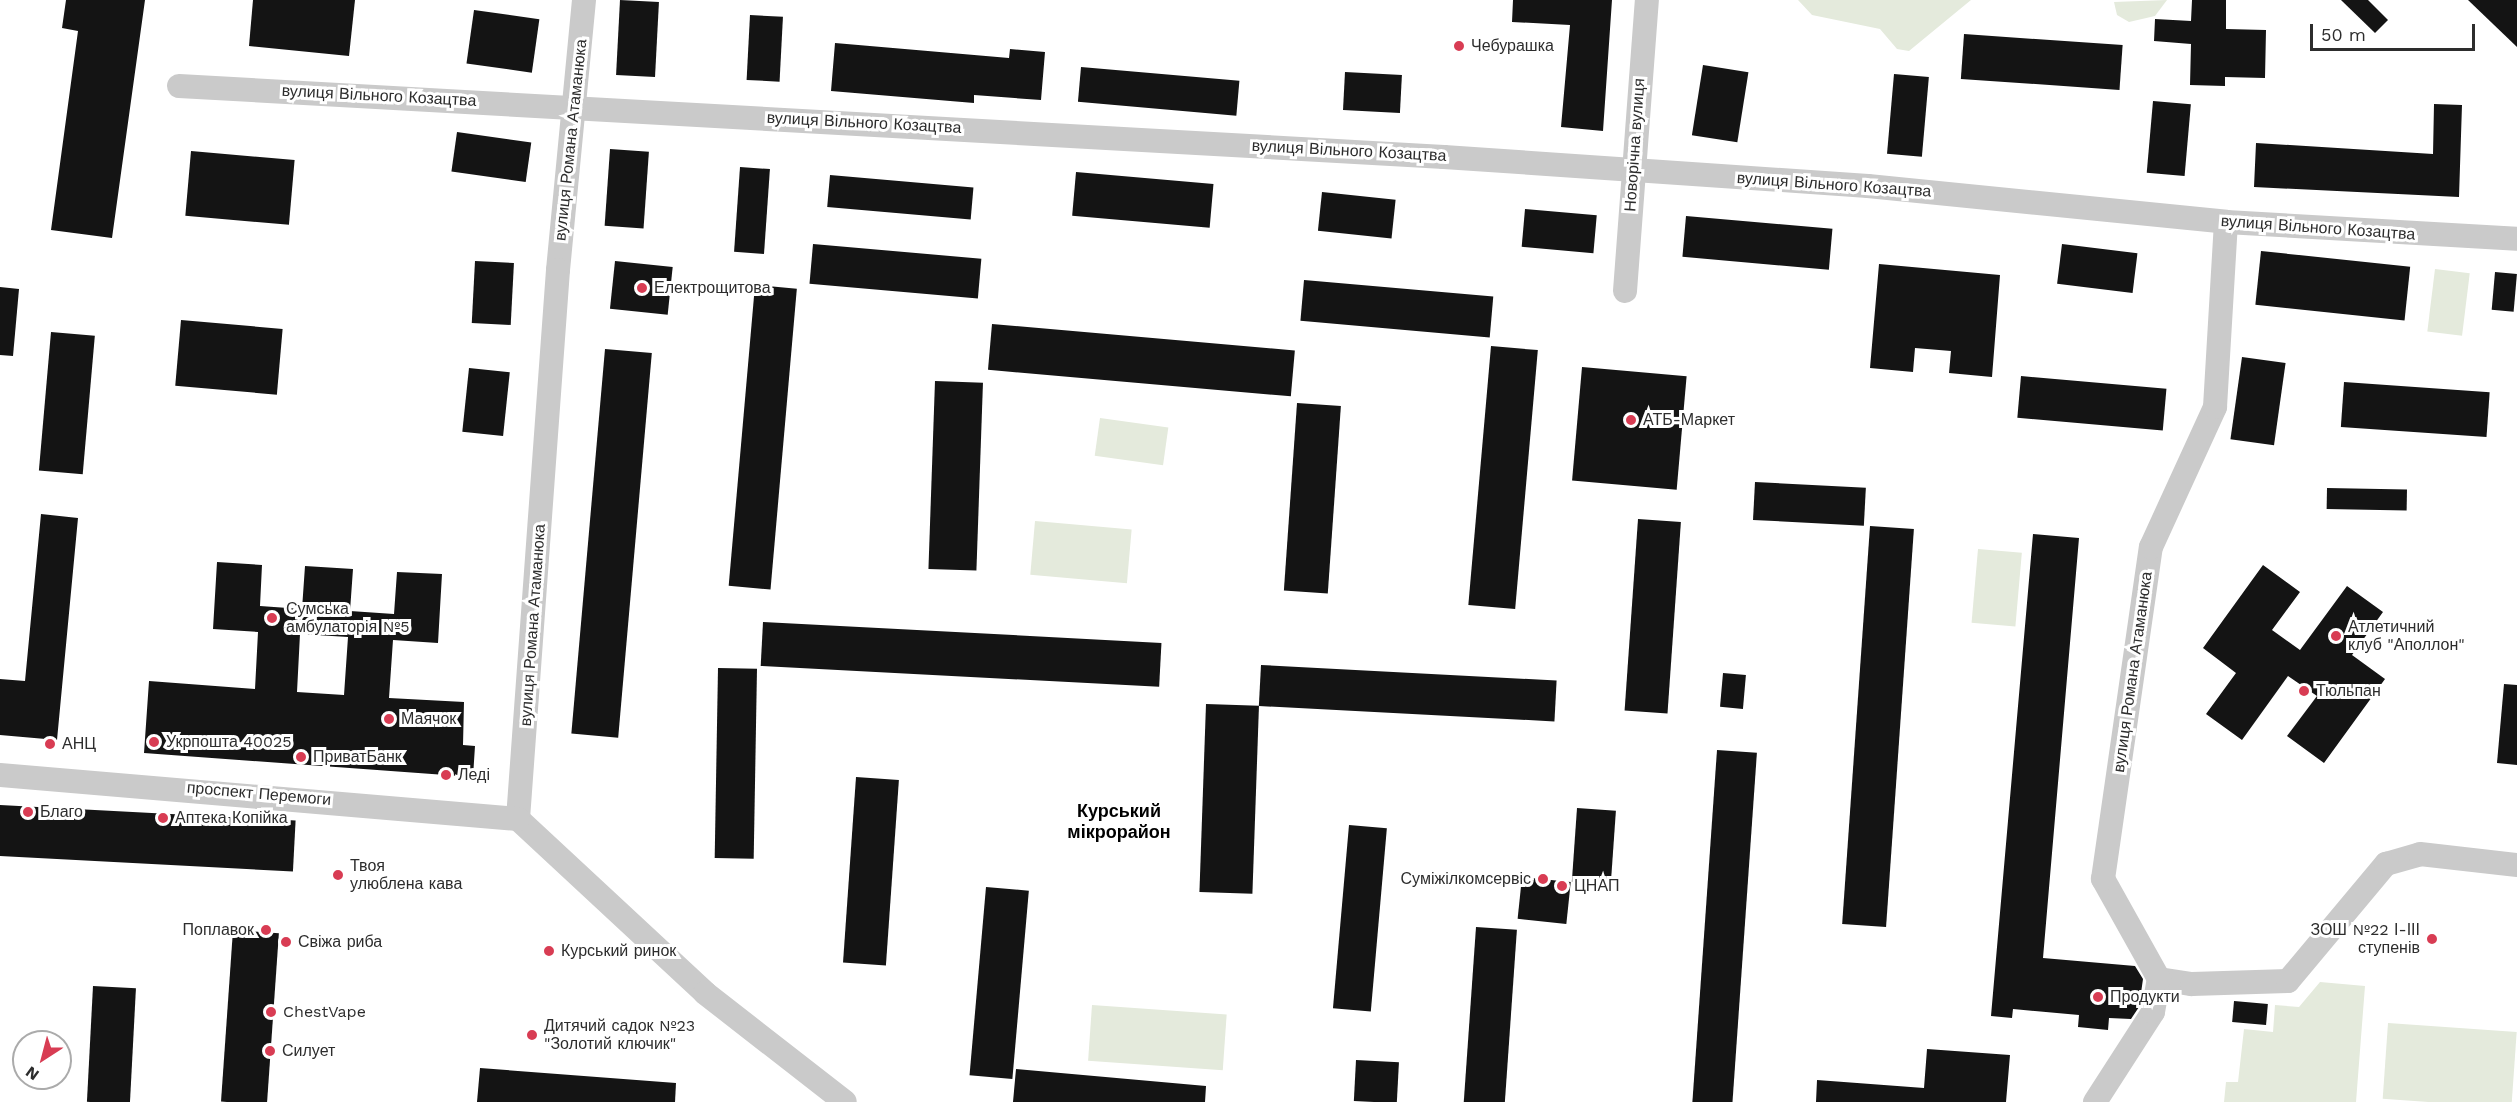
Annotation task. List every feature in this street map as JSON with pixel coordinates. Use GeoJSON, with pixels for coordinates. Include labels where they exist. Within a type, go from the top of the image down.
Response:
{"type":"FeatureCollection","features":[{"type":"Feature","properties":{"kind":"street","name":"вулиця Романа Атаманюка"},"geometry":{"type":"LineString","coordinates":[[518,819],[584,0]]}},
{"type":"Feature","properties":{"kind":"street","name":"Новорічна вулиця"},"geometry":{"type":"LineString","coordinates":[[1625,291],[1647,0]]}},
{"type":"Feature","properties":{"kind":"street","name":"вулиця Вільного Козацтва"},"geometry":{"type":"LineString","coordinates":[[179,86],[575,106],[1868,186],[2226,222],[2517,239]]}},
{"type":"Feature","properties":{"kind":"street","name":"вулиця Романа Атаманюка"},"geometry":{"type":"LineString","coordinates":[[2159,979],[2103,879],[2151,547],[2215,407],[2226,222]]}},
{"type":"Feature","properties":{"kind":"street","name":"проспект Перемоги"},"geometry":{"type":"LineString","coordinates":[[0,775],[518,819]]}},
{"type":"Feature","properties":{"kind":"street"},"geometry":{"type":"LineString","coordinates":[[518,819],[705,993],[845,1102]]}},
{"type":"Feature","properties":{"kind":"street"},"geometry":{"type":"LineString","coordinates":[[2095,1102],[2153,1012],[2159,979],[2192,984],[2288,981],[2386,864],[2420,854],[2517,865]]}},
{"type":"Feature","properties":{"kind":"shaded area"},"geometry":{"type":"Polygon","coordinates":[[[1798,0],[1971,0],[1909,51],[1897,49],[1880,29],[1812,15],[1798,0]]]}},
{"type":"Feature","properties":{"kind":"shaded area"},"geometry":{"type":"Polygon","coordinates":[[[2167,0],[2155,16],[2129,22],[2117,15],[2114,2],[2167,0]]]}},
{"type":"Feature","properties":{"kind":"shaded area"},"geometry":{"type":"Polygon","coordinates":[[[2435,269],[2470,273],[2462,336],[2427,332],[2435,269]]]}},
{"type":"Feature","properties":{"kind":"shaded area"},"geometry":{"type":"Polygon","coordinates":[[[1100,418],[1168,428],[1163,465],[1095,456],[1100,418]]]}},
{"type":"Feature","properties":{"kind":"shaded area"},"geometry":{"type":"Polygon","coordinates":[[[1035,521],[1132,529],[1127,583],[1030,575],[1035,521]]]}},
{"type":"Feature","properties":{"kind":"shaded area"},"geometry":{"type":"Polygon","coordinates":[[[1978,549],[2022,553],[2015,627],[1972,623],[1978,549]]]}},
{"type":"Feature","properties":{"kind":"shaded area"},"geometry":{"type":"Polygon","coordinates":[[[2320,982],[2365,986],[2356,1102],[2224,1102],[2226,1082],[2238,1082],[2244,1029],[2273,1032],[2275,1005],[2299,1007],[2320,982]]]}},
{"type":"Feature","properties":{"kind":"shaded area"},"geometry":{"type":"Polygon","coordinates":[[[1092,1005],[1227,1014],[1223,1070],[1088,1061],[1092,1005]]]}},
{"type":"Feature","properties":{"kind":"shaded area"},"geometry":{"type":"Polygon","coordinates":[[[2388,1023],[2517,1032],[2512,1102],[2428,1102],[2383,1099],[2388,1023]]]}},
{"type":"Feature","properties":{"kind":"building"},"geometry":{"type":"Polygon","coordinates":[[[66,0],[145,0],[112,238],[51,230],[78,31],[62,28],[66,0]]]}},
{"type":"Feature","properties":{"kind":"building"},"geometry":{"type":"Polygon","coordinates":[[[253,0],[355,0],[349,56],[249,46],[253,0]]]}},
{"type":"Feature","properties":{"kind":"building"},"geometry":{"type":"Polygon","coordinates":[[[620,0],[659,2],[655,77],[616,75],[620,0]]]}},
{"type":"Feature","properties":{"kind":"building"},"geometry":{"type":"Polygon","coordinates":[[[1513,0],[1612,0],[1603,131],[1561,127],[1570,25],[1512,22],[1513,0]]]}},
{"type":"Feature","properties":{"kind":"building"},"geometry":{"type":"Polygon","coordinates":[[[2192,0],[2226,0],[2226,29],[2266,30],[2265,78],[2225,77],[2225,86],[2190,85],[2191,44],[2154,41],[2155,19],[2191,21],[2192,0]]]}},
{"type":"Feature","properties":{"kind":"building"},"geometry":{"type":"Polygon","coordinates":[[[2341,0],[2368,0],[2388,20],[2375,33],[2341,0]]]}},
{"type":"Feature","properties":{"kind":"building"},"geometry":{"type":"Polygon","coordinates":[[[2468,0],[2517,0],[2517,47],[2468,0]]]}},
{"type":"Feature","properties":{"kind":"building"},"geometry":{"type":"Polygon","coordinates":[[[474,10],[539,19],[532,73],[466,63],[474,10]]]}},
{"type":"Feature","properties":{"kind":"building"},"geometry":{"type":"Polygon","coordinates":[[[750,15],[783,17],[780,82],[747,80],[750,15]]]}},
{"type":"Feature","properties":{"kind":"building"},"geometry":{"type":"Polygon","coordinates":[[[1964,34],[2123,45],[2119,90],[1961,79],[1964,34]]]}},
{"type":"Feature","properties":{"kind":"building"},"geometry":{"type":"Polygon","coordinates":[[[835,43],[1009,58],[1010,49],[1045,52],[1041,100],[974,95],[974,103],[831,91],[835,43]]]}},
{"type":"Feature","properties":{"kind":"building"},"geometry":{"type":"Polygon","coordinates":[[[1703,65],[1748,72],[1737,142],[1692,135],[1703,65]]]}},
{"type":"Feature","properties":{"kind":"building"},"geometry":{"type":"Polygon","coordinates":[[[1081,67],[1239,81],[1236,116],[1078,102],[1081,67]]]}},
{"type":"Feature","properties":{"kind":"building"},"geometry":{"type":"Polygon","coordinates":[[[1345,72],[1402,75],[1400,113],[1343,110],[1345,72]]]}},
{"type":"Feature","properties":{"kind":"building"},"geometry":{"type":"Polygon","coordinates":[[[1894,74],[1929,77],[1922,157],[1887,154],[1894,74]]]}},
{"type":"Feature","properties":{"kind":"building"},"geometry":{"type":"Polygon","coordinates":[[[2153,101],[2191,104],[2185,176],[2147,173],[2153,101]]]}},
{"type":"Feature","properties":{"kind":"building"},"geometry":{"type":"Polygon","coordinates":[[[2434,104],[2462,105],[2459,197],[2254,187],[2256,143],[2433,154],[2434,104]]]}},
{"type":"Feature","properties":{"kind":"building"},"geometry":{"type":"Polygon","coordinates":[[[457,132],[531,142],[526,182],[451,172],[457,132]]]}},
{"type":"Feature","properties":{"kind":"building"},"geometry":{"type":"Polygon","coordinates":[[[610,149],[649,152],[644,229],[605,226],[610,149]]]}},
{"type":"Feature","properties":{"kind":"building"},"geometry":{"type":"Polygon","coordinates":[[[191,151],[295,160],[289,225],[185,216],[191,151]]]}},
{"type":"Feature","properties":{"kind":"building"},"geometry":{"type":"Polygon","coordinates":[[[740,167],[770,169],[764,254],[734,252],[740,167]]]}},
{"type":"Feature","properties":{"kind":"building"},"geometry":{"type":"Polygon","coordinates":[[[1076,172],[1213,184],[1210,228],[1072,216],[1076,172]]]}},
{"type":"Feature","properties":{"kind":"building"},"geometry":{"type":"Polygon","coordinates":[[[830,175],[973,188],[971,219],[827,207],[830,175]]]}},
{"type":"Feature","properties":{"kind":"building"},"geometry":{"type":"Polygon","coordinates":[[[1322,192],[1396,200],[1392,239],[1318,231],[1322,192]]]}},
{"type":"Feature","properties":{"kind":"building"},"geometry":{"type":"Polygon","coordinates":[[[1525,209],[1597,215],[1593,253],[1522,247],[1525,209]]]}},
{"type":"Feature","properties":{"kind":"building"},"geometry":{"type":"Polygon","coordinates":[[[1686,216],[1832,229],[1829,270],[1682,257],[1686,216]]]}},
{"type":"Feature","properties":{"kind":"building"},"geometry":{"type":"Polygon","coordinates":[[[813,244],[981,259],[978,299],[810,284],[813,244]]]}},
{"type":"Feature","properties":{"kind":"building"},"geometry":{"type":"Polygon","coordinates":[[[2062,244],[2137,253],[2133,293],[2057,284],[2062,244]]]}},
{"type":"Feature","properties":{"kind":"building"},"geometry":{"type":"Polygon","coordinates":[[[2261,251],[2410,267],[2405,320],[2255,305],[2261,251]]]}},
{"type":"Feature","properties":{"kind":"building"},"geometry":{"type":"Polygon","coordinates":[[[475,261],[514,263],[511,325],[472,323],[475,261]]]}},
{"type":"Feature","properties":{"kind":"building","name":"Електрощитова"},"geometry":{"type":"Polygon","coordinates":[[[615,261],[673,267],[668,315],[610,309],[615,261]]]}},
{"type":"Feature","properties":{"kind":"building"},"geometry":{"type":"Polygon","coordinates":[[[1879,264],[2000,275],[1992,377],[1949,373],[1951,351],[1915,348],[1913,372],[1870,368],[1879,264]]]}},
{"type":"Feature","properties":{"kind":"building"},"geometry":{"type":"Polygon","coordinates":[[[2495,272],[2517,274],[2514,312],[2492,310],[2495,272]]]}},
{"type":"Feature","properties":{"kind":"building"},"geometry":{"type":"Polygon","coordinates":[[[1304,280],[1493,297],[1490,337],[1300,321],[1304,280]]]}},
{"type":"Feature","properties":{"kind":"building"},"geometry":{"type":"Polygon","coordinates":[[[755,285],[797,289],[771,590],[729,586],[755,285]]]}},
{"type":"Feature","properties":{"kind":"building"},"geometry":{"type":"Polygon","coordinates":[[[0,287],[19,289],[13,356],[0,355],[0,287]]]}},
{"type":"Feature","properties":{"kind":"building"},"geometry":{"type":"Polygon","coordinates":[[[181,320],[283,329],[277,395],[175,386],[181,320]]]}},
{"type":"Feature","properties":{"kind":"building"},"geometry":{"type":"Polygon","coordinates":[[[992,324],[1295,350],[1291,396],[988,370],[992,324]]]}},
{"type":"Feature","properties":{"kind":"building"},"geometry":{"type":"Polygon","coordinates":[[[51,332],[95,336],[83,474],[39,470],[51,332]]]}},
{"type":"Feature","properties":{"kind":"building"},"geometry":{"type":"Polygon","coordinates":[[[1491,346],[1538,350],[1515,609],[1468,605],[1491,346]]]}},
{"type":"Feature","properties":{"kind":"building"},"geometry":{"type":"Polygon","coordinates":[[[605,349],[652,353],[618,738],[571,734],[605,349]]]}},
{"type":"Feature","properties":{"kind":"building"},"geometry":{"type":"Polygon","coordinates":[[[2242,357],[2286,363],[2274,445],[2230,439],[2242,357]]]}},
{"type":"Feature","properties":{"kind":"building","name":"АТБ-Маркет"},"geometry":{"type":"Polygon","coordinates":[[[1582,367],[1687,376],[1677,490],[1572,481],[1582,367]]]}},
{"type":"Feature","properties":{"kind":"building"},"geometry":{"type":"Polygon","coordinates":[[[469,368],[510,372],[503,436],[462,432],[469,368]]]}},
{"type":"Feature","properties":{"kind":"building"},"geometry":{"type":"Polygon","coordinates":[[[2021,376],[2166,389],[2163,431],[2017,418],[2021,376]]]}},
{"type":"Feature","properties":{"kind":"building"},"geometry":{"type":"Polygon","coordinates":[[[935,381],[983,383],[976,571],[928,569],[935,381]]]}},
{"type":"Feature","properties":{"kind":"building"},"geometry":{"type":"Polygon","coordinates":[[[2344,382],[2490,392],[2487,437],[2341,427],[2344,382]]]}},
{"type":"Feature","properties":{"kind":"building"},"geometry":{"type":"Polygon","coordinates":[[[1297,403],[1341,406],[1328,594],[1284,591],[1297,403]]]}},
{"type":"Feature","properties":{"kind":"building"},"geometry":{"type":"Polygon","coordinates":[[[1755,482],[1866,488],[1864,526],[1753,520],[1755,482]]]}},
{"type":"Feature","properties":{"kind":"building"},"geometry":{"type":"Polygon","coordinates":[[[2327,488],[2407,489],[2407,510],[2327,509],[2327,488]]]}},
{"type":"Feature","properties":{"kind":"building"},"geometry":{"type":"Polygon","coordinates":[[[41,514],[78,518],[57,740],[0,735],[0,679],[25,681],[41,514]]]}},
{"type":"Feature","properties":{"kind":"building"},"geometry":{"type":"Polygon","coordinates":[[[1638,519],[1681,522],[1668,714],[1625,711],[1638,519]]]}},
{"type":"Feature","properties":{"kind":"building"},"geometry":{"type":"Polygon","coordinates":[[[1870,526],[1914,529],[1886,927],[1842,924],[1870,526]]]}},
{"type":"Feature","properties":{"kind":"building"},"geometry":{"type":"Polygon","coordinates":[[[2033,534],[2079,538],[2043,958],[2135,966],[2143,979],[2139,1007],[2131,1019],[2109,1018],[2108,1030],[2078,1027],[2079,1015],[2013,1009],[2012,1018],[1991,1016],[2033,534]]]}},
{"type":"Feature","properties":{"kind":"building"},"geometry":{"type":"Polygon","coordinates":[[[217,562],[262,565],[260,606],[302,609],[305,566],[353,569],[350,611],[394,614],[397,572],[442,574],[438,643],[393,640],[389,698],[464,702],[463,745],[475,746],[473,777],[144,753],[149,681],[255,689],[258,632],[213,629],[217,562]],[[300,634],[297,692],[344,695],[348,637],[300,634]]]}},
{"type":"Feature","properties":{"kind":"building","name":"Атлетичний клуб \"Аполлон\""},"geometry":{"type":"Polygon","coordinates":[[[2263,565],[2300,592],[2272,630],[2300,650],[2347,586],[2383,612],[2352,655],[2385,679],[2324,763],[2287,736],[2317,696],[2288,676],[2242,740],[2206,714],[2236,673],[2203,648],[2263,565]]]}},
{"type":"Feature","properties":{"kind":"building"},"geometry":{"type":"Polygon","coordinates":[[[763,622],[1161,643],[1159,687],[761,666],[763,622]]]}},
{"type":"Feature","properties":{"kind":"building"},"geometry":{"type":"Polygon","coordinates":[[[1261,665],[1557,680],[1554,721],[1259,706],[1261,665]]]}},
{"type":"Feature","properties":{"kind":"building"},"geometry":{"type":"Polygon","coordinates":[[[718,668],[757,669],[754,859],[715,858],[718,668]]]}},
{"type":"Feature","properties":{"kind":"building"},"geometry":{"type":"Polygon","coordinates":[[[1723,673],[1746,675],[1743,709],[1720,707],[1723,673]]]}},
{"type":"Feature","properties":{"kind":"building"},"geometry":{"type":"Polygon","coordinates":[[[2504,684],[2517,685],[2517,765],[2497,763],[2504,684]]]}},
{"type":"Feature","properties":{"kind":"building"},"geometry":{"type":"Polygon","coordinates":[[[1206,704],[1259,706],[1252,894],[1199,892],[1206,704]]]}},
{"type":"Feature","properties":{"kind":"building"},"geometry":{"type":"Polygon","coordinates":[[[1717,750],[1757,753],[1732,1102],[1692,1102],[1717,750]]]}},
{"type":"Feature","properties":{"kind":"building"},"geometry":{"type":"Polygon","coordinates":[[[856,777],[899,780],[886,966],[843,963],[856,777]]]}},
{"type":"Feature","properties":{"kind":"building"},"geometry":{"type":"Polygon","coordinates":[[[0,805],[296,820],[293,871],[0,856],[0,805]]]}},
{"type":"Feature","properties":{"kind":"building"},"geometry":{"type":"Polygon","coordinates":[[[1577,808],[1616,811],[1611,885],[1572,882],[1577,808]]]}},
{"type":"Feature","properties":{"kind":"building"},"geometry":{"type":"Polygon","coordinates":[[[1349,825],[1387,828],[1371,1012],[1333,1008],[1349,825]]]}},
{"type":"Feature","properties":{"kind":"building"},"geometry":{"type":"Polygon","coordinates":[[[1522,877],[1571,882],[1566,924],[1518,919],[1522,877]]]}},
{"type":"Feature","properties":{"kind":"building"},"geometry":{"type":"Polygon","coordinates":[[[986,887],[1029,891],[1012,1079],[970,1075],[986,887]]]}},
{"type":"Feature","properties":{"kind":"building"},"geometry":{"type":"Polygon","coordinates":[[[1476,927],[1517,930],[1505,1102],[1464,1102],[1476,927]]]}},
{"type":"Feature","properties":{"kind":"building"},"geometry":{"type":"Polygon","coordinates":[[[233,930],[279,933],[267,1102],[221,1102],[233,930]]]}},
{"type":"Feature","properties":{"kind":"building"},"geometry":{"type":"Polygon","coordinates":[[[93,986],[136,988],[130,1102],[87,1102],[93,986]]]}},
{"type":"Feature","properties":{"kind":"building"},"geometry":{"type":"Polygon","coordinates":[[[2234,1001],[2268,1004],[2266,1025],[2232,1022],[2234,1001]]]}},
{"type":"Feature","properties":{"kind":"building"},"geometry":{"type":"Polygon","coordinates":[[[1927,1049],[2010,1055],[2006,1102],[1816,1102],[1817,1080],[1924,1088],[1927,1049]]]}},
{"type":"Feature","properties":{"kind":"building"},"geometry":{"type":"Polygon","coordinates":[[[1356,1060],[1399,1062],[1397,1102],[1354,1101],[1356,1060]]]}},
{"type":"Feature","properties":{"kind":"building"},"geometry":{"type":"Polygon","coordinates":[[[480,1068],[676,1083],[675,1102],[477,1102],[480,1068]]]}},
{"type":"Feature","properties":{"kind":"building"},"geometry":{"type":"Polygon","coordinates":[[[1016,1069],[1206,1086],[1205,1102],[1013,1102],[1016,1069]]]}},
{"type":"Feature","properties":{"kind":"place","name":"Чебурашка"},"geometry":{"type":"Point","coordinates":[1459,46]}},
{"type":"Feature","properties":{"kind":"place","name":"Електрощитова"},"geometry":{"type":"Point","coordinates":[642,288]}},
{"type":"Feature","properties":{"kind":"place","name":"АТБ-Маркет"},"geometry":{"type":"Point","coordinates":[1631,420]}},
{"type":"Feature","properties":{"kind":"place","name":"Сумська амбулаторія №5"},"geometry":{"type":"Point","coordinates":[272,618]}},
{"type":"Feature","properties":{"kind":"place","name":"Атлетичний клуб \"Аполлон\""},"geometry":{"type":"Point","coordinates":[2336,636]}},
{"type":"Feature","properties":{"kind":"place","name":"Тюльпан"},"geometry":{"type":"Point","coordinates":[2304,691]}},
{"type":"Feature","properties":{"kind":"place","name":"Маячок"},"geometry":{"type":"Point","coordinates":[389,719]}},
{"type":"Feature","properties":{"kind":"place","name":"Укрпошта 40025"},"geometry":{"type":"Point","coordinates":[154,742]}},
{"type":"Feature","properties":{"kind":"place","name":"АНЦ"},"geometry":{"type":"Point","coordinates":[50,744]}},
{"type":"Feature","properties":{"kind":"place","name":"ПриватБанк"},"geometry":{"type":"Point","coordinates":[301,757]}},
{"type":"Feature","properties":{"kind":"place","name":"Леді"},"geometry":{"type":"Point","coordinates":[446,775]}},
{"type":"Feature","properties":{"kind":"place","name":"Благо"},"geometry":{"type":"Point","coordinates":[28,812]}},
{"type":"Feature","properties":{"kind":"place","name":"Аптека Копійка"},"geometry":{"type":"Point","coordinates":[163,818]}},
{"type":"Feature","properties":{"kind":"place","name":"Твоя улюблена кава"},"geometry":{"type":"Point","coordinates":[338,875]}},
{"type":"Feature","properties":{"kind":"place","name":"Суміжілкомсервіс"},"geometry":{"type":"Point","coordinates":[1543,879]}},
{"type":"Feature","properties":{"kind":"place","name":"ЦНАП"},"geometry":{"type":"Point","coordinates":[1562,886]}},
{"type":"Feature","properties":{"kind":"place","name":"Поплавок"},"geometry":{"type":"Point","coordinates":[266,930]}},
{"type":"Feature","properties":{"kind":"place","name":"ЗОШ №22 І-ІІІ ступенів"},"geometry":{"type":"Point","coordinates":[2432,939]}},
{"type":"Feature","properties":{"kind":"place","name":"Свіжа риба"},"geometry":{"type":"Point","coordinates":[286,942]}},
{"type":"Feature","properties":{"kind":"place","name":"Курський ринок"},"geometry":{"type":"Point","coordinates":[549,951]}},
{"type":"Feature","properties":{"kind":"place","name":"Продукти"},"geometry":{"type":"Point","coordinates":[2098,997]}},
{"type":"Feature","properties":{"kind":"place","name":"ChestVape"},"geometry":{"type":"Point","coordinates":[271,1012]}},
{"type":"Feature","properties":{"kind":"place","name":"Дитячий садок №23 \"Золотий ключик\""},"geometry":{"type":"Point","coordinates":[532,1035]}},
{"type":"Feature","properties":{"kind":"place","name":"Силует"},"geometry":{"type":"Point","coordinates":[270,1051]}},
{"type":"Feature","properties":{"kind":"district","name":"Курський мікрорайон"},"geometry":{"type":"Point","coordinates":[1119,822]}}]}
